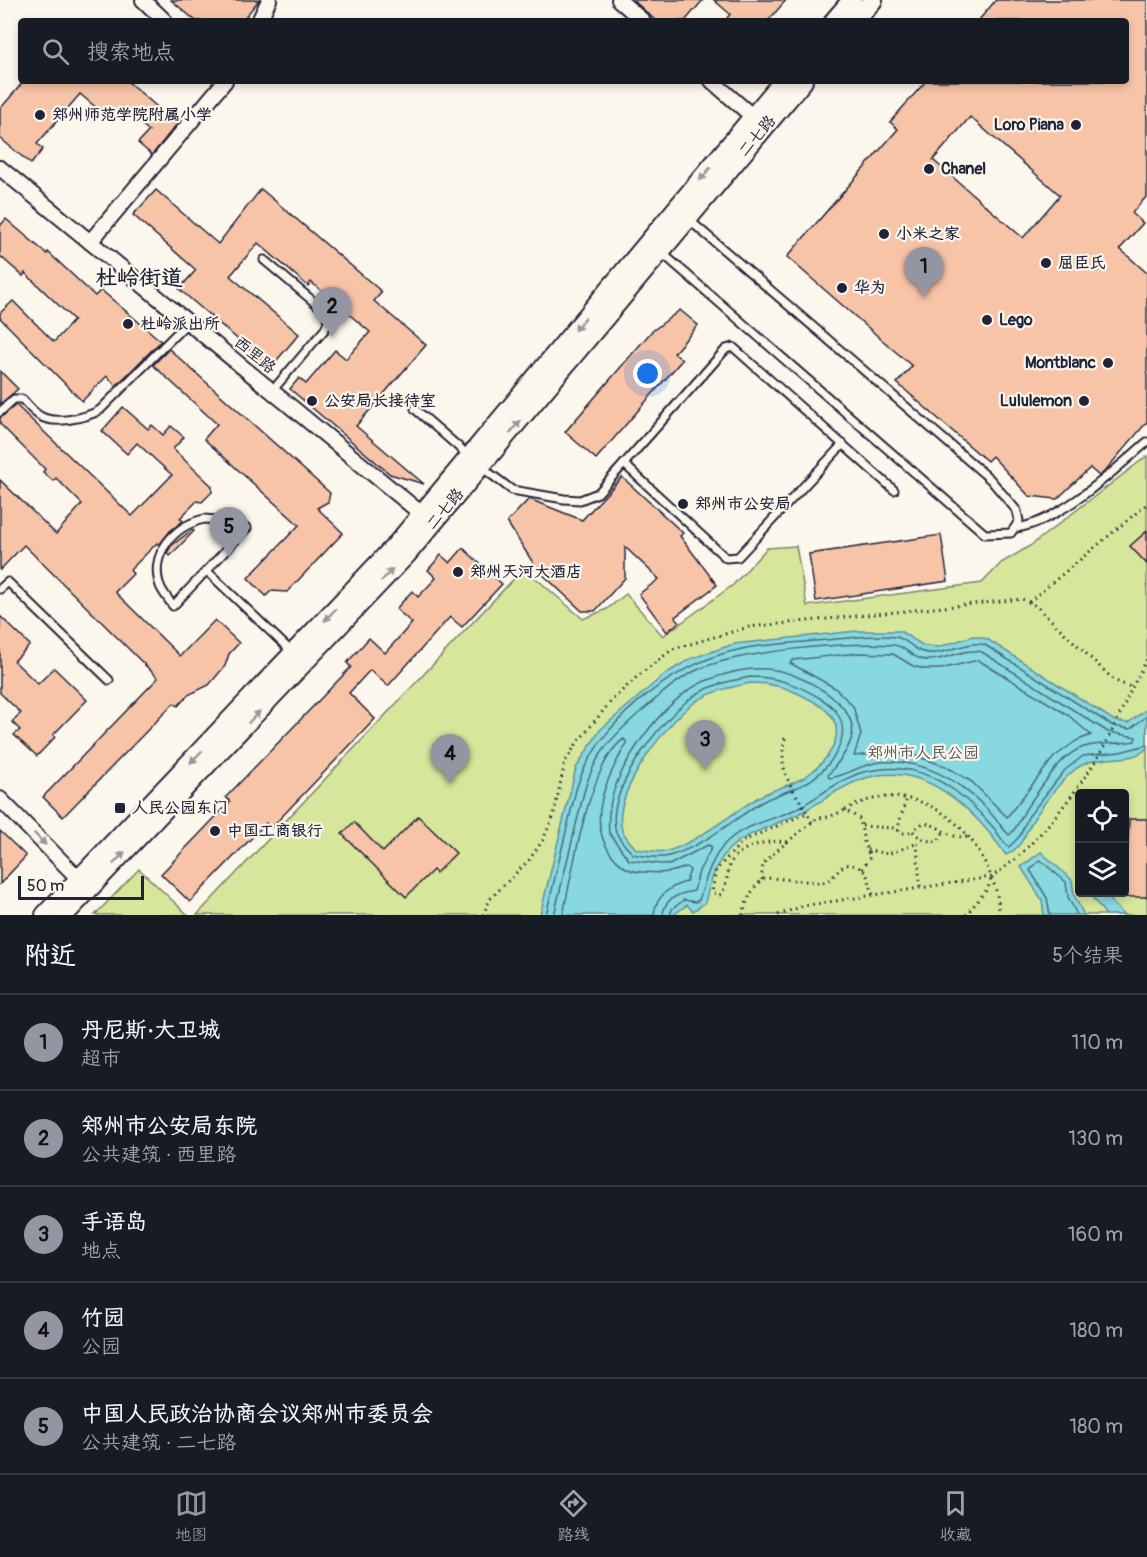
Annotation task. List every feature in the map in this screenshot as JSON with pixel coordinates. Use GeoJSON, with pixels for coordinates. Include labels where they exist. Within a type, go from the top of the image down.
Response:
{"type":"FeatureCollection","features":[{"type":"Feature","properties":{"kind":"main road"},"geometry":{"type":"LineString","coordinates":[[837,18],[852,0]]}},
{"type":"Feature","properties":{"kind":"main road"},"geometry":{"type":"LineString","coordinates":[[858,18],[873,0]]}},
{"type":"Feature","properties":{"kind":"main road","name":"二七路"},"geometry":{"type":"LineString","coordinates":[[64,915],[329,638],[475,462],[752,116],[780,84]]}},
{"type":"Feature","properties":{"kind":"main road","name":"二七路"},"geometry":{"type":"LineString","coordinates":[[475,462],[660,252],[800,84]]}},
{"type":"Feature","properties":{"kind":"main road","name":"二七路"},"geometry":{"type":"LineString","coordinates":[[45,915],[294,654],[428,518]]}},
{"type":"Feature","properties":{"kind":"street"},"geometry":{"type":"LineString","coordinates":[[143,0],[162,18]]}},
{"type":"Feature","properties":{"kind":"street"},"geometry":{"type":"LineString","coordinates":[[260,18],[269,0]]}},
{"type":"Feature","properties":{"kind":"street"},"geometry":{"type":"LineString","coordinates":[[619,0],[640,18]]}},
{"type":"Feature","properties":{"kind":"street"},"geometry":{"type":"LineString","coordinates":[[90,242],[222,84]]}},
{"type":"Feature","properties":{"kind":"street"},"geometry":{"type":"LineString","coordinates":[[715,84],[752,116]]}},
{"type":"Feature","properties":{"kind":"street","name":"西里路"},"geometry":{"type":"LineString","coordinates":[[0,168],[428,518]]}},
{"type":"Feature","properties":{"kind":"street"},"geometry":{"type":"LineString","coordinates":[[0,799],[79,879]]}},
{"type":"Feature","properties":{"kind":"lane"},"geometry":{"type":"LineString","coordinates":[[660,252],[985,534],[1011,533],[1016,528],[1019,521],[1017,511],[990,479],[687,219]]}},
{"type":"Feature","properties":{"kind":"lane"},"geometry":{"type":"LineString","coordinates":[[264,260],[326,312],[328,322],[326,329],[272,391]]}},
{"type":"Feature","properties":{"kind":"lane"},"geometry":{"type":"LineString","coordinates":[[0,412],[14,399],[22,399],[40,417],[53,420],[91,415],[100,410],[188,322]]}},
{"type":"Feature","properties":{"kind":"lane"},"geometry":{"type":"LineString","coordinates":[[415,409],[475,462],[512,490],[580,500],[598,493],[726,349],[733,347],[894,490]]}},
{"type":"Feature","properties":{"kind":"lane"},"geometry":{"type":"LineString","coordinates":[[1016,528],[1035,525],[1100,483],[1147,442]]}},
{"type":"Feature","properties":{"kind":"lane"},"geometry":{"type":"LineString","coordinates":[[624,464],[726,558],[731,559],[738,557],[843,444]]}},
{"type":"Feature","properties":{"kind":"lane"},"geometry":{"type":"LineString","coordinates":[[204,519],[228,521],[247,528],[223,554],[207,571],[173,606],[161,588],[158,576],[162,552],[177,531],[204,519]]}},
{"type":"Feature","properties":{"kind":"lane"},"geometry":{"type":"LineString","coordinates":[[207,571],[294,654]]}},
{"type":"Feature","properties":{"kind":"lane"},"geometry":{"type":"LineString","coordinates":[[0,589],[8,582],[109,681]]}},
{"type":"Feature","properties":{"kind":"path"},"geometry":{"type":"LineString","coordinates":[[1029,602],[1147,504]]}},
{"type":"Feature","properties":{"kind":"path"},"geometry":{"type":"LineString","coordinates":[[483,915],[490,899],[529,860],[543,840],[553,817],[565,762],[577,743],[619,693],[673,649],[749,627],[1022,599],[1036,606],[1115,681],[1131,687]]}},
{"type":"Feature","properties":{"kind":"path"},"geometry":{"type":"LineString","coordinates":[[778,915],[803,906],[991,877],[1013,864],[1046,826],[1095,761],[1147,659]]}},
{"type":"Feature","properties":{"kind":"path"},"geometry":{"type":"LineString","coordinates":[[785,738],[782,763],[788,783],[812,823]]}},
{"type":"Feature","properties":{"kind":"path"},"geometry":{"type":"LineString","coordinates":[[899,831],[899,822],[907,797]]}},
{"type":"Feature","properties":{"kind":"path"},"geometry":{"type":"LineString","coordinates":[[743,915],[745,904],[762,880],[765,862],[787,842],[805,831],[817,818],[829,817],[869,800],[907,797],[924,801],[944,812],[969,837],[991,877],[998,898],[998,915]]}},
{"type":"Feature","properties":{"kind":"path"},"geometry":{"type":"LineString","coordinates":[[845,810],[860,819],[862,826],[870,857],[862,870]]}},
{"type":"Feature","properties":{"kind":"path"},"geometry":{"type":"LineString","coordinates":[[787,842],[777,840],[741,853],[731,863],[724,892],[720,895],[712,892],[716,870],[743,841],[807,812]]}},
{"type":"Feature","properties":{"kind":"path"},"geometry":{"type":"LineString","coordinates":[[862,826],[913,831],[923,823],[932,824],[943,833],[954,837],[969,837]]}},
{"type":"Feature","properties":{"kind":"path"},"geometry":{"type":"LineString","coordinates":[[913,831],[921,838],[938,841],[943,833]]}},
{"type":"Feature","properties":{"kind":"path"},"geometry":{"type":"LineString","coordinates":[[920,888],[918,843],[921,838]]}},
{"type":"Feature","properties":{"kind":"path"},"geometry":{"type":"LineString","coordinates":[[867,850],[888,854],[918,843]]}},
{"type":"Feature","properties":{"kind":"path"},"geometry":{"type":"LineString","coordinates":[[762,880],[768,878],[794,882],[824,882],[831,879],[840,867],[848,865],[867,874],[873,895]]}},
{"type":"Feature","properties":{"kind":"path"},"geometry":{"type":"LineString","coordinates":[[966,915],[988,888],[991,877]]}},
{"type":"Feature","properties":{"kind":"green space","name":"郑州市人民公园"},"geometry":{"type":"Polygon","coordinates":[[[1147,456],[1147,915],[197,915],[524,568],[583,619],[607,609],[626,594],[663,636],[733,585],[767,548],[796,546],[807,606],[982,583],[1001,563],[1030,546],[1147,456]]]}},
{"type":"Feature","properties":{"kind":"green space"},"geometry":{"type":"Polygon","coordinates":[[[139,869],[188,915],[95,915],[139,869]]]}},
{"type":"Feature","properties":{"kind":"water"},"geometry":{"type":"Polygon","coordinates":[[[857,631],[900,631],[924,646],[939,647],[973,636],[987,639],[1115,721],[1128,723],[1147,709],[1147,748],[1131,757],[1091,762],[1071,773],[1033,820],[1020,844],[1006,855],[978,821],[944,792],[925,781],[904,776],[883,775],[852,783],[804,811],[747,836],[726,853],[711,881],[705,903],[693,911],[687,905],[673,915],[540,915],[576,768],[600,730],[665,674],[690,659],[734,644],[857,631]],[[760,683],[729,688],[701,698],[670,725],[657,742],[633,779],[621,815],[622,830],[636,849],[664,852],[691,841],[759,797],[805,777],[830,752],[836,733],[835,723],[829,714],[819,705],[795,692],[760,683]]]}},
{"type":"Feature","properties":{"kind":"water"},"geometry":{"type":"Polygon","coordinates":[[[1041,852],[1072,880],[1074,895],[1084,915],[1044,915],[1042,900],[1021,867],[1041,852]]]}},
{"type":"Feature","properties":{"kind":"water"},"geometry":{"type":"Polygon","coordinates":[[[1092,897],[1108,897],[1124,915],[1106,915],[1092,897]]]}},
{"type":"Feature","properties":{"kind":"building"},"geometry":{"type":"Polygon","coordinates":[[[171,0],[259,0],[244,18],[192,18],[171,0]]]}},
{"type":"Feature","properties":{"kind":"building"},"geometry":{"type":"Polygon","coordinates":[[[633,0],[703,0],[688,18],[653,18],[633,0]]]}},
{"type":"Feature","properties":{"kind":"building"},"geometry":{"type":"Polygon","coordinates":[[[714,0],[786,0],[771,18],[727,18],[730,14],[714,0]]]}},
{"type":"Feature","properties":{"kind":"building"},"geometry":{"type":"Polygon","coordinates":[[[996,0],[1147,0],[1147,196],[1132,213],[1143,223],[1120,249],[1147,273],[1147,422],[1104,472],[1099,476],[1090,468],[1057,499],[1029,496],[992,456],[987,461],[897,383],[912,366],[787,257],[898,129],[890,122],[923,84],[1129,84],[1129,18],[981,18],[996,0]],[[970,117],[933,160],[1023,238],[1060,195],[970,117]]]}},
{"type":"Feature","properties":{"kind":"building"},"geometry":{"type":"Polygon","coordinates":[[[21,84],[130,84],[177,124],[152,155],[138,143],[149,131],[122,107],[111,120],[80,94],[37,144],[43,149],[31,164],[0,138],[0,109],[21,84]]]}},
{"type":"Feature","properties":{"kind":"building"},"geometry":{"type":"Polygon","coordinates":[[[261,189],[382,292],[374,301],[426,345],[356,426],[424,484],[390,474],[290,389],[299,378],[306,384],[335,350],[346,359],[370,332],[311,282],[308,286],[258,243],[230,276],[299,334],[277,360],[263,361],[179,289],[196,270],[133,215],[156,190],[218,244],[261,189]]]}},
{"type":"Feature","properties":{"kind":"building"},"geometry":{"type":"Polygon","coordinates":[[[6,219],[47,254],[48,252],[95,296],[101,290],[161,341],[116,386],[107,376],[82,401],[0,318],[0,313],[13,301],[54,342],[74,320],[25,273],[23,276],[0,256],[0,226],[6,219]]]}},
{"type":"Feature","properties":{"kind":"building"},"geometry":{"type":"Polygon","coordinates":[[[680,310],[698,325],[674,353],[682,360],[596,459],[565,432],[651,332],[680,310]]]}},
{"type":"Feature","properties":{"kind":"building"},"geometry":{"type":"Polygon","coordinates":[[[169,349],[330,493],[328,502],[317,508],[343,533],[287,592],[271,591],[266,596],[248,578],[299,525],[204,439],[217,424],[153,365],[169,349]]]}},
{"type":"Feature","properties":{"kind":"building"},"geometry":{"type":"Polygon","coordinates":[[[0,371],[18,389],[0,404],[0,371]]]}},
{"type":"Feature","properties":{"kind":"building"},"geometry":{"type":"Polygon","coordinates":[[[16,405],[132,516],[172,475],[137,443],[127,454],[102,431],[123,407],[148,429],[152,425],[163,435],[171,426],[184,437],[173,449],[212,486],[212,492],[202,502],[197,501],[180,518],[183,521],[130,570],[133,574],[115,592],[180,656],[215,620],[239,643],[229,654],[225,666],[209,685],[188,695],[178,706],[174,703],[63,817],[43,797],[158,678],[24,545],[0,570],[0,480],[56,534],[82,504],[56,478],[53,481],[43,472],[45,469],[0,424],[0,418],[16,405]]]}},
{"type":"Feature","properties":{"kind":"building"},"geometry":{"type":"Polygon","coordinates":[[[622,477],[683,533],[680,536],[717,585],[675,617],[679,622],[667,632],[639,594],[659,579],[625,547],[625,578],[595,611],[582,611],[537,569],[507,522],[529,499],[582,520],[622,477]]]}},
{"type":"Feature","properties":{"kind":"building"},"geometry":{"type":"Polygon","coordinates":[[[192,530],[194,531],[170,556],[167,553],[171,546],[192,530]]]}},
{"type":"Feature","properties":{"kind":"building"},"geometry":{"type":"Polygon","coordinates":[[[1147,531],[1147,564],[1130,546],[1147,531]]]}},
{"type":"Feature","properties":{"kind":"building"},"geometry":{"type":"Polygon","coordinates":[[[941,535],[948,581],[816,601],[809,554],[941,535]]]}},
{"type":"Feature","properties":{"kind":"building"},"geometry":{"type":"Polygon","coordinates":[[[463,548],[502,584],[462,627],[450,617],[388,686],[370,670],[349,693],[375,719],[271,828],[266,823],[190,902],[161,874],[230,802],[226,797],[351,667],[347,663],[369,638],[385,653],[412,623],[396,609],[412,591],[418,597],[436,578],[428,570],[441,555],[450,563],[463,548]]]}},
{"type":"Feature","properties":{"kind":"building"},"geometry":{"type":"Polygon","coordinates":[[[0,616],[30,645],[14,661],[38,684],[54,668],[87,700],[53,735],[55,737],[37,756],[14,735],[20,730],[12,722],[21,713],[0,693],[0,616]]]}},
{"type":"Feature","properties":{"kind":"building"},"geometry":{"type":"Polygon","coordinates":[[[418,816],[456,853],[436,873],[433,870],[406,897],[342,834],[354,822],[383,852],[418,816]]]}},
{"type":"Feature","properties":{"kind":"building"},"geometry":{"type":"Polygon","coordinates":[[[1129,819],[1147,819],[1147,897],[1129,897],[1129,819]]]}},
{"type":"Feature","properties":{"kind":"building"},"geometry":{"type":"Polygon","coordinates":[[[0,831],[26,856],[0,884],[0,831]]]}},
{"type":"Feature","properties":{"kind":"place","name":"郑州师范学院附属小学"},"geometry":{"type":"Point","coordinates":[40,115]}},
{"type":"Feature","properties":{"kind":"place","name":"Loro Piana"},"geometry":{"type":"Point","coordinates":[1076,125]}},
{"type":"Feature","properties":{"kind":"place","name":"Chanel"},"geometry":{"type":"Point","coordinates":[929,169]}},
{"type":"Feature","properties":{"kind":"place","name":"小米之家"},"geometry":{"type":"Point","coordinates":[884,234]}},
{"type":"Feature","properties":{"kind":"place","name":"屈臣氏"},"geometry":{"type":"Point","coordinates":[1046,263]}},
{"type":"Feature","properties":{"kind":"place","name":"华为"},"geometry":{"type":"Point","coordinates":[842,288]}},
{"type":"Feature","properties":{"kind":"place","name":"丹尼斯·大卫城"},"geometry":{"type":"Point","coordinates":[924,297]}},
{"type":"Feature","properties":{"kind":"place","name":"Lego"},"geometry":{"type":"Point","coordinates":[987,320]}},
{"type":"Feature","properties":{"kind":"place","name":"杜岭派出所"},"geometry":{"type":"Point","coordinates":[128,324]}},
{"type":"Feature","properties":{"kind":"place","name":"郑州市公安局东院"},"geometry":{"type":"Point","coordinates":[332,337]}},
{"type":"Feature","properties":{"kind":"place","name":"Montblanc"},"geometry":{"type":"Point","coordinates":[1108,363]}},
{"type":"Feature","properties":{"kind":"place","name":"公安局长接待室"},"geometry":{"type":"Point","coordinates":[312,401]}},
{"type":"Feature","properties":{"kind":"place","name":"Lululemon"},"geometry":{"type":"Point","coordinates":[1084,401]}},
{"type":"Feature","properties":{"kind":"place","name":"郑州市公安局"},"geometry":{"type":"Point","coordinates":[683,504]}},
{"type":"Feature","properties":{"kind":"place","name":"中国人民政治协商会议郑州市委员会"},"geometry":{"type":"Point","coordinates":[229,557]}},
{"type":"Feature","properties":{"kind":"place","name":"郑州天河大酒店"},"geometry":{"type":"Point","coordinates":[458,572]}},
{"type":"Feature","properties":{"kind":"place","name":"手语岛"},"geometry":{"type":"Point","coordinates":[705,770]}},
{"type":"Feature","properties":{"kind":"place","name":"竹园"},"geometry":{"type":"Point","coordinates":[450,784]}},
{"type":"Feature","properties":{"kind":"place","name":"人民公园东门"},"geometry":{"type":"Point","coordinates":[120,808]}},
{"type":"Feature","properties":{"kind":"place","name":"中国工商银行"},"geometry":{"type":"Point","coordinates":[215,831]}},
{"type":"Feature","properties":{"kind":"district","name":"杜岭街道"},"geometry":{"type":"Point","coordinates":[139,278]}}]}
